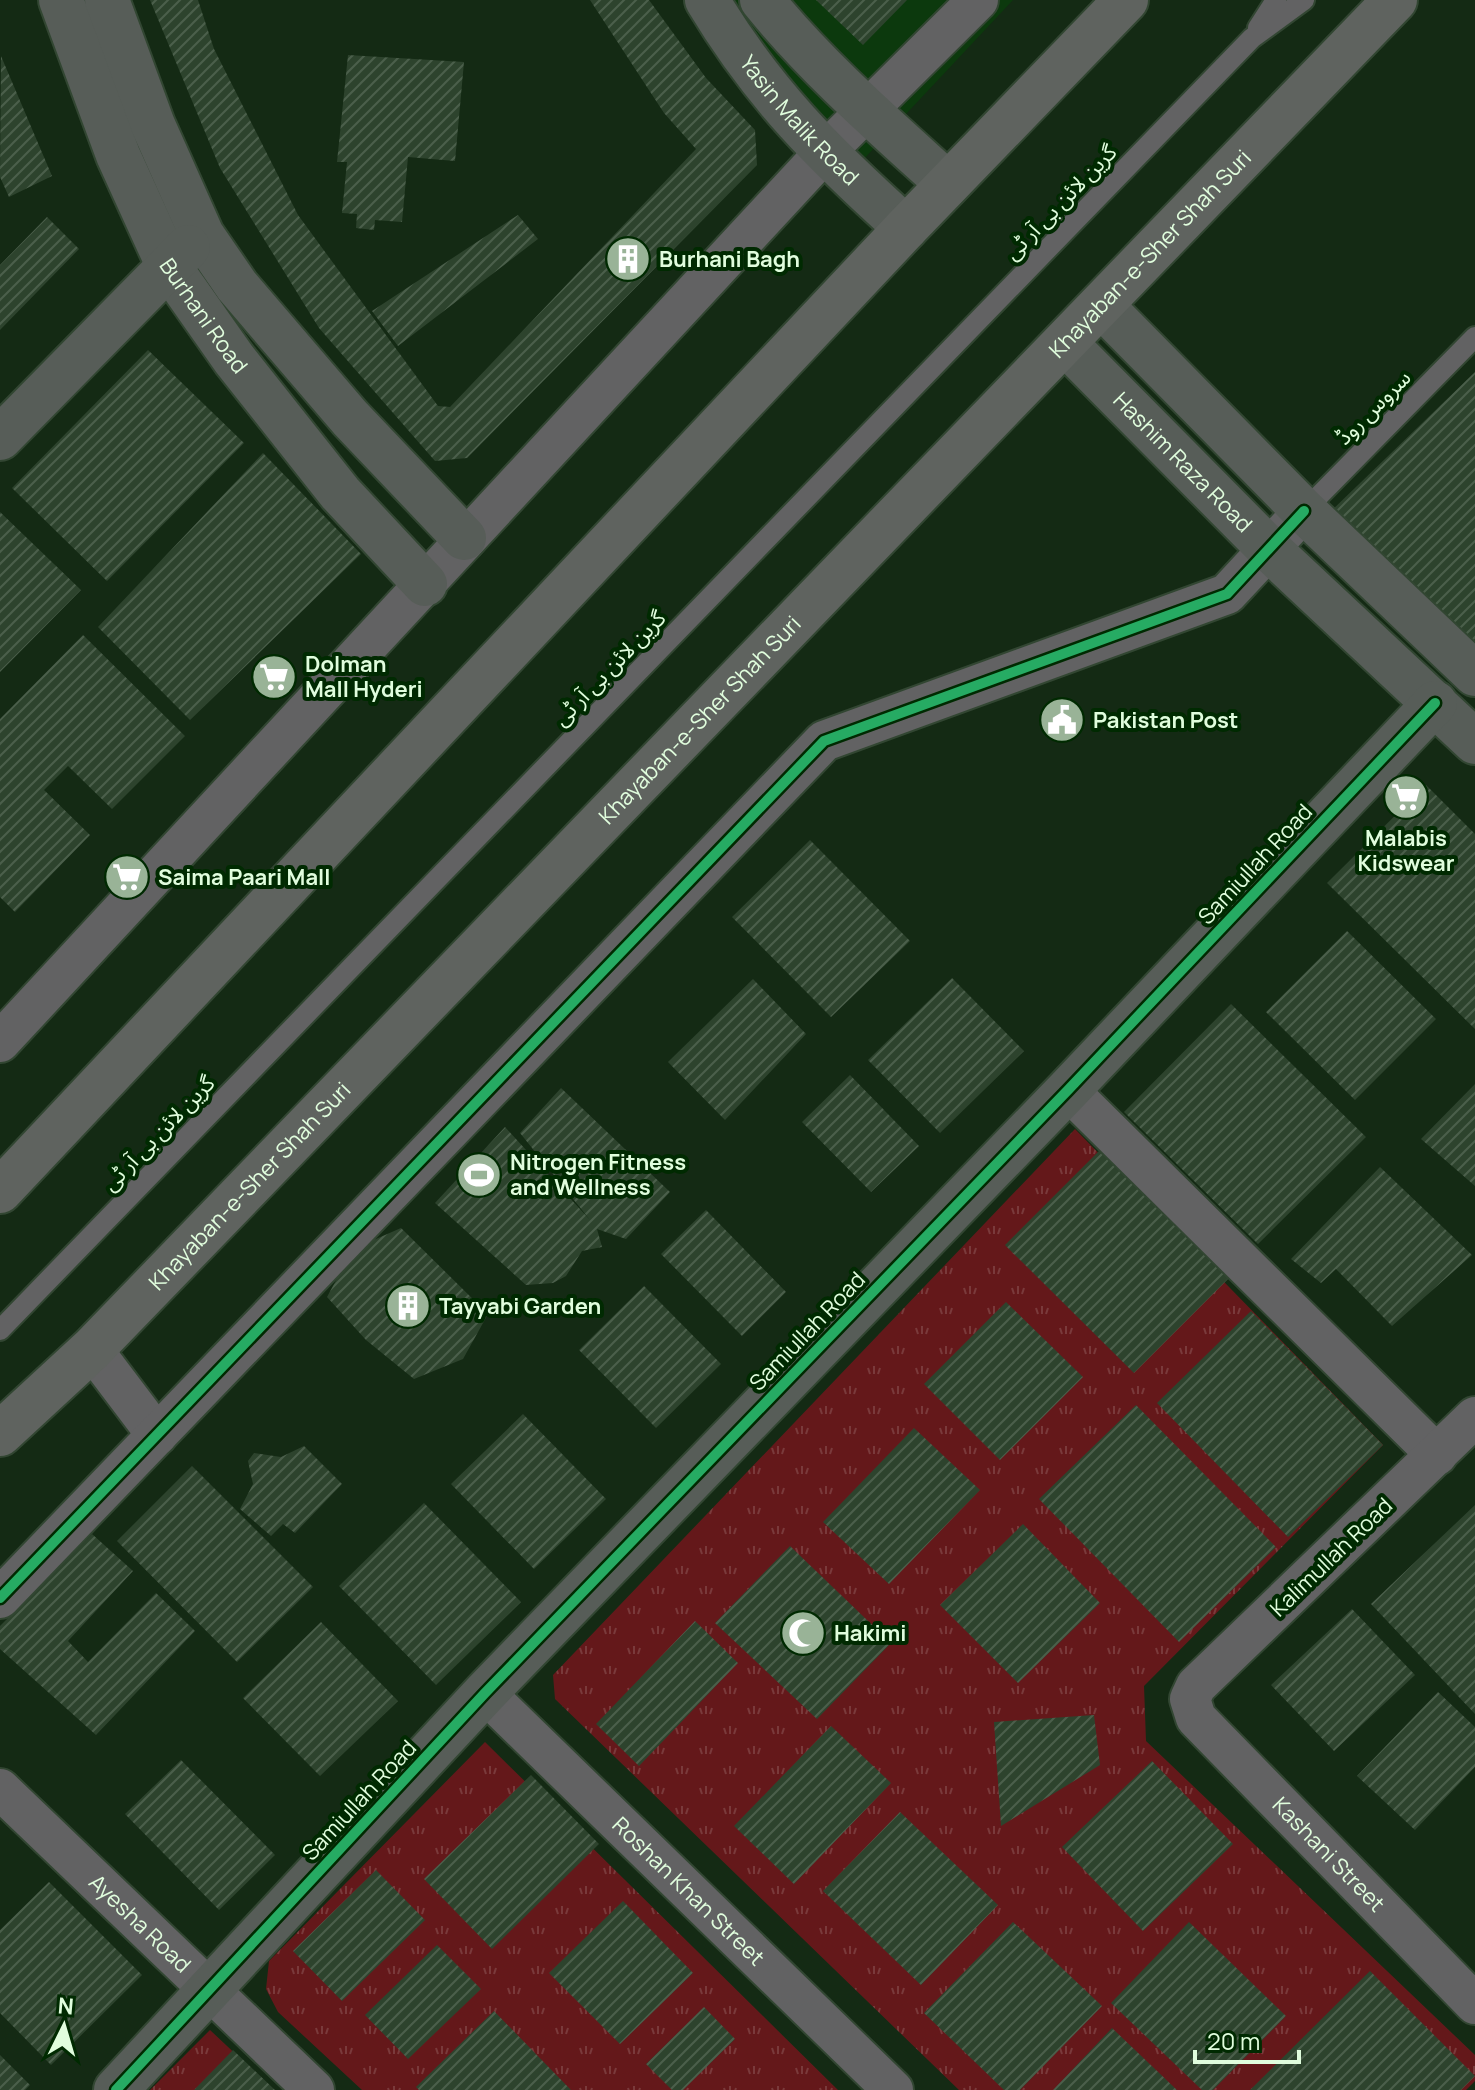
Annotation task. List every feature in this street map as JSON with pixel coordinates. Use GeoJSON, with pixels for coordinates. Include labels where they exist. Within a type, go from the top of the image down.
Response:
{"type":"FeatureCollection","features":[{"type":"Feature","properties":{"kind":"main road"},"geometry":{"type":"LineString","coordinates":[[0,1191],[906,228],[1126,0]]}},
{"type":"Feature","properties":{"kind":"main road","name":"Khayaban-e-Sher Shah Suri"},"geometry":{"type":"LineString","coordinates":[[0,1434],[77,1363],[1066,344],[1395,0]]}},
{"type":"Feature","properties":{"kind":"street","name":"Burhani Road"},"geometry":{"type":"LineString","coordinates":[[61,0],[118,155],[168,265],[234,359],[340,493],[425,584]]}},
{"type":"Feature","properties":{"kind":"street","name":"Burhani Road"},"geometry":{"type":"LineString","coordinates":[[107,0],[153,125],[202,235],[237,286],[329,394],[464,538]]}},
{"type":"Feature","properties":{"kind":"street","name":"Yasin Malik Road"},"geometry":{"type":"LineString","coordinates":[[707,0],[775,99],[823,154],[906,228]]}},
{"type":"Feature","properties":{"kind":"street"},"geometry":{"type":"LineString","coordinates":[[762,0],[788,33],[948,184]]}},
{"type":"Feature","properties":{"kind":"street"},"geometry":{"type":"LineString","coordinates":[[0,1042],[823,154],[869,112],[978,0]]}},
{"type":"Feature","properties":{"kind":"street"},"geometry":{"type":"LineString","coordinates":[[0,438],[168,265],[202,235]]}},
{"type":"Feature","properties":{"kind":"street"},"geometry":{"type":"LineString","coordinates":[[1102,306],[1304,511],[1475,674]]}},
{"type":"Feature","properties":{"kind":"street","name":"Hashim Raza Road"},"geometry":{"type":"LineString","coordinates":[[1066,344],[1270,550],[1475,742]]}},
{"type":"Feature","properties":{"kind":"street"},"geometry":{"type":"LineString","coordinates":[[0,1598],[824,741],[1227,594],[1304,511]]}},
{"type":"Feature","properties":{"kind":"street","name":"Samiullah Road"},"geometry":{"type":"LineString","coordinates":[[116,2090],[485,1693],[1068,1090],[1435,703]]}},
{"type":"Feature","properties":{"kind":"street"},"geometry":{"type":"LineString","coordinates":[[1068,1090],[1437,1455]]}},
{"type":"Feature","properties":{"kind":"street"},"geometry":{"type":"LineString","coordinates":[[0,1444],[77,1363],[157,1435]]}},
{"type":"Feature","properties":{"kind":"street","name":"Kalimullah Road"},"geometry":{"type":"LineString","coordinates":[[1190,1699],[1196,1686],[1475,1417]]}},
{"type":"Feature","properties":{"kind":"street","name":"Roshan Khan Street"},"geometry":{"type":"LineString","coordinates":[[485,1693],[893,2090]]}},
{"type":"Feature","properties":{"kind":"street","name":"Kashani Street"},"geometry":{"type":"LineString","coordinates":[[1190,1699],[1196,1718],[1475,2004]]}},
{"type":"Feature","properties":{"kind":"street","name":"Ayesha Road"},"geometry":{"type":"LineString","coordinates":[[0,1789],[314,2090]]}},
{"type":"Feature","properties":{"kind":"lane","name":"گرین لائن بی آر ٹی"},"geometry":{"type":"LineString","coordinates":[[1252,38],[1276,0]]}},
{"type":"Feature","properties":{"kind":"lane","name":"گرین لائن بی آر ٹی"},"geometry":{"type":"LineString","coordinates":[[0,1330],[1252,38],[1304,0]]}},
{"type":"Feature","properties":{"kind":"lane","name":"سروس روڈ"},"geometry":{"type":"LineString","coordinates":[[1304,511],[1475,337]]}},
{"type":"Feature","properties":{"kind":"shaded area"},"geometry":{"type":"Polygon","coordinates":[[[723,0],[1013,0],[862,161],[826,126],[723,0]]]}},
{"type":"Feature","properties":{"kind":"green space"},"geometry":{"type":"Polygon","coordinates":[[[1075,1129],[1383,1445],[1144,1686],[1146,1741],[1475,2055],[1475,2081],[1466,2090],[959,2090],[555,1699],[553,1675],[1075,1129]]]}},
{"type":"Feature","properties":{"kind":"green space"},"geometry":{"type":"Polygon","coordinates":[[[485,1742],[838,2090],[362,2090],[278,2012],[266,1989],[269,1961],[485,1742]]]}},
{"type":"Feature","properties":{"kind":"green space"},"geometry":{"type":"Polygon","coordinates":[[[210,2030],[274,2090],[150,2090],[210,2030]]]}},
{"type":"Feature","properties":{"kind":"building","name":"Burhani Bagh"},"geometry":{"type":"Polygon","coordinates":[[[150,0],[198,0],[214,49],[298,215],[438,406],[450,407],[696,149],[664,113],[590,0],[649,0],[706,78],[755,130],[757,165],[467,458],[435,461],[319,328],[220,168],[150,0]]]}},
{"type":"Feature","properties":{"kind":"building"},"geometry":{"type":"Polygon","coordinates":[[[816,0],[907,0],[863,45],[816,0]]]}},
{"type":"Feature","properties":{"kind":"building"},"geometry":{"type":"Polygon","coordinates":[[[348,55],[464,62],[455,161],[408,157],[402,222],[375,220],[374,230],[356,228],[357,214],[342,213],[347,162],[337,162],[348,55]]]}},
{"type":"Feature","properties":{"kind":"building"},"geometry":{"type":"Polygon","coordinates":[[[1,56],[52,176],[9,197],[0,177],[1,56]]]}},
{"type":"Feature","properties":{"kind":"building"},"geometry":{"type":"Polygon","coordinates":[[[518,215],[538,239],[398,346],[372,311],[518,215]]]}},
{"type":"Feature","properties":{"kind":"building"},"geometry":{"type":"Polygon","coordinates":[[[47,217],[79,249],[0,330],[0,265],[47,217]]]}},
{"type":"Feature","properties":{"kind":"building"},"geometry":{"type":"Polygon","coordinates":[[[148,350],[244,443],[107,581],[12,488],[148,350]]]}},
{"type":"Feature","properties":{"kind":"building"},"geometry":{"type":"Polygon","coordinates":[[[1475,372],[1475,642],[1468,649],[1328,514],[1475,372]]]}},
{"type":"Feature","properties":{"kind":"building"},"geometry":{"type":"Polygon","coordinates":[[[263,453],[361,554],[190,720],[98,627],[263,453]]]}},
{"type":"Feature","properties":{"kind":"building"},"geometry":{"type":"Polygon","coordinates":[[[0,512],[81,590],[0,672],[0,512]]]}},
{"type":"Feature","properties":{"kind":"building"},"geometry":{"type":"Polygon","coordinates":[[[83,635],[185,736],[112,809],[68,766],[44,790],[90,835],[15,912],[0,897],[0,719],[83,635]]]}},
{"type":"Feature","properties":{"kind":"building"},"geometry":{"type":"Polygon","coordinates":[[[1426,785],[1475,834],[1475,1029],[1327,883],[1426,785]]]}},
{"type":"Feature","properties":{"kind":"building"},"geometry":{"type":"Polygon","coordinates":[[[810,840],[910,941],[831,1017],[732,917],[810,840]]]}},
{"type":"Feature","properties":{"kind":"building"},"geometry":{"type":"Polygon","coordinates":[[[1347,931],[1436,1019],[1355,1100],[1266,1012],[1347,931]]]}},
{"type":"Feature","properties":{"kind":"building"},"geometry":{"type":"Polygon","coordinates":[[[952,978],[1024,1051],[940,1133],[868,1060],[952,978]]]}},
{"type":"Feature","properties":{"kind":"building"},"geometry":{"type":"Polygon","coordinates":[[[753,979],[806,1034],[725,1120],[668,1062],[753,979]]]}},
{"type":"Feature","properties":{"kind":"building"},"geometry":{"type":"Polygon","coordinates":[[[1231,1004],[1366,1137],[1258,1244],[1124,1112],[1231,1004]]]}},
{"type":"Feature","properties":{"kind":"building"},"geometry":{"type":"Polygon","coordinates":[[[850,1075],[919,1146],[871,1192],[802,1122],[850,1075]]]}},
{"type":"Feature","properties":{"kind":"building"},"geometry":{"type":"Polygon","coordinates":[[[1475,1084],[1475,1186],[1421,1139],[1475,1084]]]}},
{"type":"Feature","properties":{"kind":"building"},"geometry":{"type":"Polygon","coordinates":[[[561,1088],[670,1192],[626,1239],[597,1229],[602,1247],[582,1251],[566,1276],[553,1283],[526,1285],[435,1203],[505,1127],[590,1220],[520,1133],[561,1088]]]}},
{"type":"Feature","properties":{"kind":"building"},"geometry":{"type":"Polygon","coordinates":[[[1104,1146],[1234,1273],[1134,1373],[1005,1245],[1104,1146]]]}},
{"type":"Feature","properties":{"kind":"building"},"geometry":{"type":"Polygon","coordinates":[[[1380,1167],[1472,1255],[1392,1326],[1336,1269],[1321,1283],[1291,1259],[1380,1167]]]}},
{"type":"Feature","properties":{"kind":"building"},"geometry":{"type":"Polygon","coordinates":[[[706,1210],[786,1292],[742,1336],[661,1254],[706,1210]]]}},
{"type":"Feature","properties":{"kind":"building","name":"Tayyabi Garden"},"geometry":{"type":"Polygon","coordinates":[[[401,1228],[488,1314],[463,1359],[414,1379],[366,1340],[327,1297],[353,1249],[401,1228]]]}},
{"type":"Feature","properties":{"kind":"building"},"geometry":{"type":"Polygon","coordinates":[[[644,1286],[721,1364],[656,1428],[579,1350],[644,1286]]]}},
{"type":"Feature","properties":{"kind":"building"},"geometry":{"type":"Polygon","coordinates":[[[1006,1302],[1083,1377],[1000,1460],[924,1384],[1006,1302]]]}},
{"type":"Feature","properties":{"kind":"building"},"geometry":{"type":"Polygon","coordinates":[[[1251,1311],[1383,1445],[1288,1537],[1157,1403],[1251,1311]]]}},
{"type":"Feature","properties":{"kind":"building"},"geometry":{"type":"Polygon","coordinates":[[[1136,1405],[1276,1547],[1179,1642],[1039,1499],[1136,1405]]]}},
{"type":"Feature","properties":{"kind":"building"},"geometry":{"type":"Polygon","coordinates":[[[523,1414],[606,1499],[534,1569],[451,1484],[523,1414]]]}},
{"type":"Feature","properties":{"kind":"building"},"geometry":{"type":"Polygon","coordinates":[[[914,1428],[980,1490],[889,1584],[823,1522],[914,1428]]]}},
{"type":"Feature","properties":{"kind":"building"},"geometry":{"type":"Polygon","coordinates":[[[304,1446],[342,1484],[295,1533],[283,1524],[271,1536],[240,1509],[253,1484],[248,1461],[254,1453],[281,1457],[304,1446]]]}},
{"type":"Feature","properties":{"kind":"building"},"geometry":{"type":"Polygon","coordinates":[[[192,1466],[313,1587],[237,1662],[117,1541],[192,1466]]]}},
{"type":"Feature","properties":{"kind":"building"},"geometry":{"type":"Polygon","coordinates":[[[424,1503],[521,1602],[436,1685],[339,1586],[424,1503]]]}},
{"type":"Feature","properties":{"kind":"building"},"geometry":{"type":"Polygon","coordinates":[[[1475,1505],[1475,1714],[1371,1604],[1475,1505]]]}},
{"type":"Feature","properties":{"kind":"building"},"geometry":{"type":"Polygon","coordinates":[[[1023,1524],[1100,1603],[1018,1683],[940,1605],[1023,1524]]]}},
{"type":"Feature","properties":{"kind":"building"},"geometry":{"type":"Polygon","coordinates":[[[92,1534],[133,1571],[68,1641],[88,1662],[156,1593],[195,1631],[96,1735],[0,1649],[0,1626],[92,1534]]]}},
{"type":"Feature","properties":{"kind":"building","name":"Hakimi"},"geometry":{"type":"Polygon","coordinates":[[[790,1546],[891,1643],[817,1719],[715,1623],[790,1546]]]}},
{"type":"Feature","properties":{"kind":"building"},"geometry":{"type":"Polygon","coordinates":[[[1352,1609],[1415,1675],[1334,1751],[1271,1685],[1352,1609]]]}},
{"type":"Feature","properties":{"kind":"building"},"geometry":{"type":"Polygon","coordinates":[[[695,1621],[738,1663],[639,1766],[596,1724],[695,1621]]]}},
{"type":"Feature","properties":{"kind":"building"},"geometry":{"type":"Polygon","coordinates":[[[321,1622],[398,1701],[320,1776],[243,1698],[321,1622]]]}},
{"type":"Feature","properties":{"kind":"building"},"geometry":{"type":"Polygon","coordinates":[[[1438,1692],[1475,1727],[1475,1767],[1415,1830],[1357,1776],[1438,1692]]]}},
{"type":"Feature","properties":{"kind":"building"},"geometry":{"type":"Polygon","coordinates":[[[1094,1715],[1100,1765],[1001,1826],[994,1722],[1094,1715]]]}},
{"type":"Feature","properties":{"kind":"building"},"geometry":{"type":"Polygon","coordinates":[[[831,1726],[891,1783],[794,1884],[734,1826],[831,1726]]]}},
{"type":"Feature","properties":{"kind":"building"},"geometry":{"type":"Polygon","coordinates":[[[181,1760],[275,1855],[219,1910],[125,1814],[181,1760]]]}},
{"type":"Feature","properties":{"kind":"building"},"geometry":{"type":"Polygon","coordinates":[[[1152,1761],[1233,1844],[1143,1931],[1062,1847],[1152,1761]]]}},
{"type":"Feature","properties":{"kind":"building"},"geometry":{"type":"Polygon","coordinates":[[[531,1775],[599,1844],[492,1949],[424,1879],[531,1775]]]}},
{"type":"Feature","properties":{"kind":"building"},"geometry":{"type":"Polygon","coordinates":[[[900,1812],[998,1905],[921,1985],[823,1891],[900,1812]]]}},
{"type":"Feature","properties":{"kind":"building"},"geometry":{"type":"Polygon","coordinates":[[[376,1870],[425,1920],[342,2001],[293,1951],[376,1870]]]}},
{"type":"Feature","properties":{"kind":"building"},"geometry":{"type":"Polygon","coordinates":[[[49,1882],[142,1975],[51,2065],[0,2013],[0,1930],[49,1882]]]}},
{"type":"Feature","properties":{"kind":"building"},"geometry":{"type":"Polygon","coordinates":[[[623,1901],[693,1973],[620,2044],[549,1973],[623,1901]]]}},
{"type":"Feature","properties":{"kind":"building"},"geometry":{"type":"Polygon","coordinates":[[[1013,1922],[1102,2006],[1020,2090],[1004,2090],[924,2013],[1013,1922]]]}},
{"type":"Feature","properties":{"kind":"building"},"geometry":{"type":"Polygon","coordinates":[[[1189,1922],[1286,2016],[1213,2090],[1202,2090],[1111,2003],[1189,1922]]]}},
{"type":"Feature","properties":{"kind":"building"},"geometry":{"type":"Polygon","coordinates":[[[437,1945],[481,1989],[408,2059],[365,2015],[437,1945]]]}},
{"type":"Feature","properties":{"kind":"building"},"geometry":{"type":"Polygon","coordinates":[[[1370,1971],[1475,2076],[1461,2090],[1250,2090],[1370,1971]]]}},
{"type":"Feature","properties":{"kind":"building"},"geometry":{"type":"Polygon","coordinates":[[[704,2007],[735,2039],[683,2090],[672,2090],[646,2064],[704,2007]]]}},
{"type":"Feature","properties":{"kind":"building"},"geometry":{"type":"Polygon","coordinates":[[[494,2011],[571,2090],[419,2090],[416,2087],[494,2011]]]}},
{"type":"Feature","properties":{"kind":"building"},"geometry":{"type":"Polygon","coordinates":[[[1112,2028],[1177,2090],[1053,2090],[1112,2028]]]}},
{"type":"Feature","properties":{"kind":"building"},"geometry":{"type":"Polygon","coordinates":[[[233,2050],[275,2090],[194,2090],[233,2050]]]}},
{"type":"Feature","properties":{"kind":"building"},"geometry":{"type":"Polygon","coordinates":[[[0,2055],[30,2085],[25,2090],[0,2090],[0,2055]]]}},
{"type":"Feature","properties":{"kind":"cycle path"},"geometry":{"type":"LineString","coordinates":[[0,1598],[824,741],[1227,594],[1304,511]]}},
{"type":"Feature","properties":{"kind":"cycle path"},"geometry":{"type":"LineString","coordinates":[[116,2090],[485,1693],[1068,1090],[1435,703]]}},
{"type":"Feature","properties":{"kind":"place","name":"Burhani Bagh"},"geometry":{"type":"Point","coordinates":[628,259]}},
{"type":"Feature","properties":{"kind":"place","name":"Dolman Mall Hyderi"},"geometry":{"type":"Point","coordinates":[274,677]}},
{"type":"Feature","properties":{"kind":"place","name":"Pakistan Post"},"geometry":{"type":"Point","coordinates":[1062,720]}},
{"type":"Feature","properties":{"kind":"place","name":"Malabis Kidswear"},"geometry":{"type":"Point","coordinates":[1406,797]}},
{"type":"Feature","properties":{"kind":"place","name":"Saima Paari Mall"},"geometry":{"type":"Point","coordinates":[127,877]}},
{"type":"Feature","properties":{"kind":"place","name":"Nitrogen Fitness and Wellness"},"geometry":{"type":"Point","coordinates":[479,1175]}},
{"type":"Feature","properties":{"kind":"place","name":"Tayyabi Garden"},"geometry":{"type":"Point","coordinates":[408,1306]}},
{"type":"Feature","properties":{"kind":"place","name":"Hakimi"},"geometry":{"type":"Point","coordinates":[803,1633]}}]}
